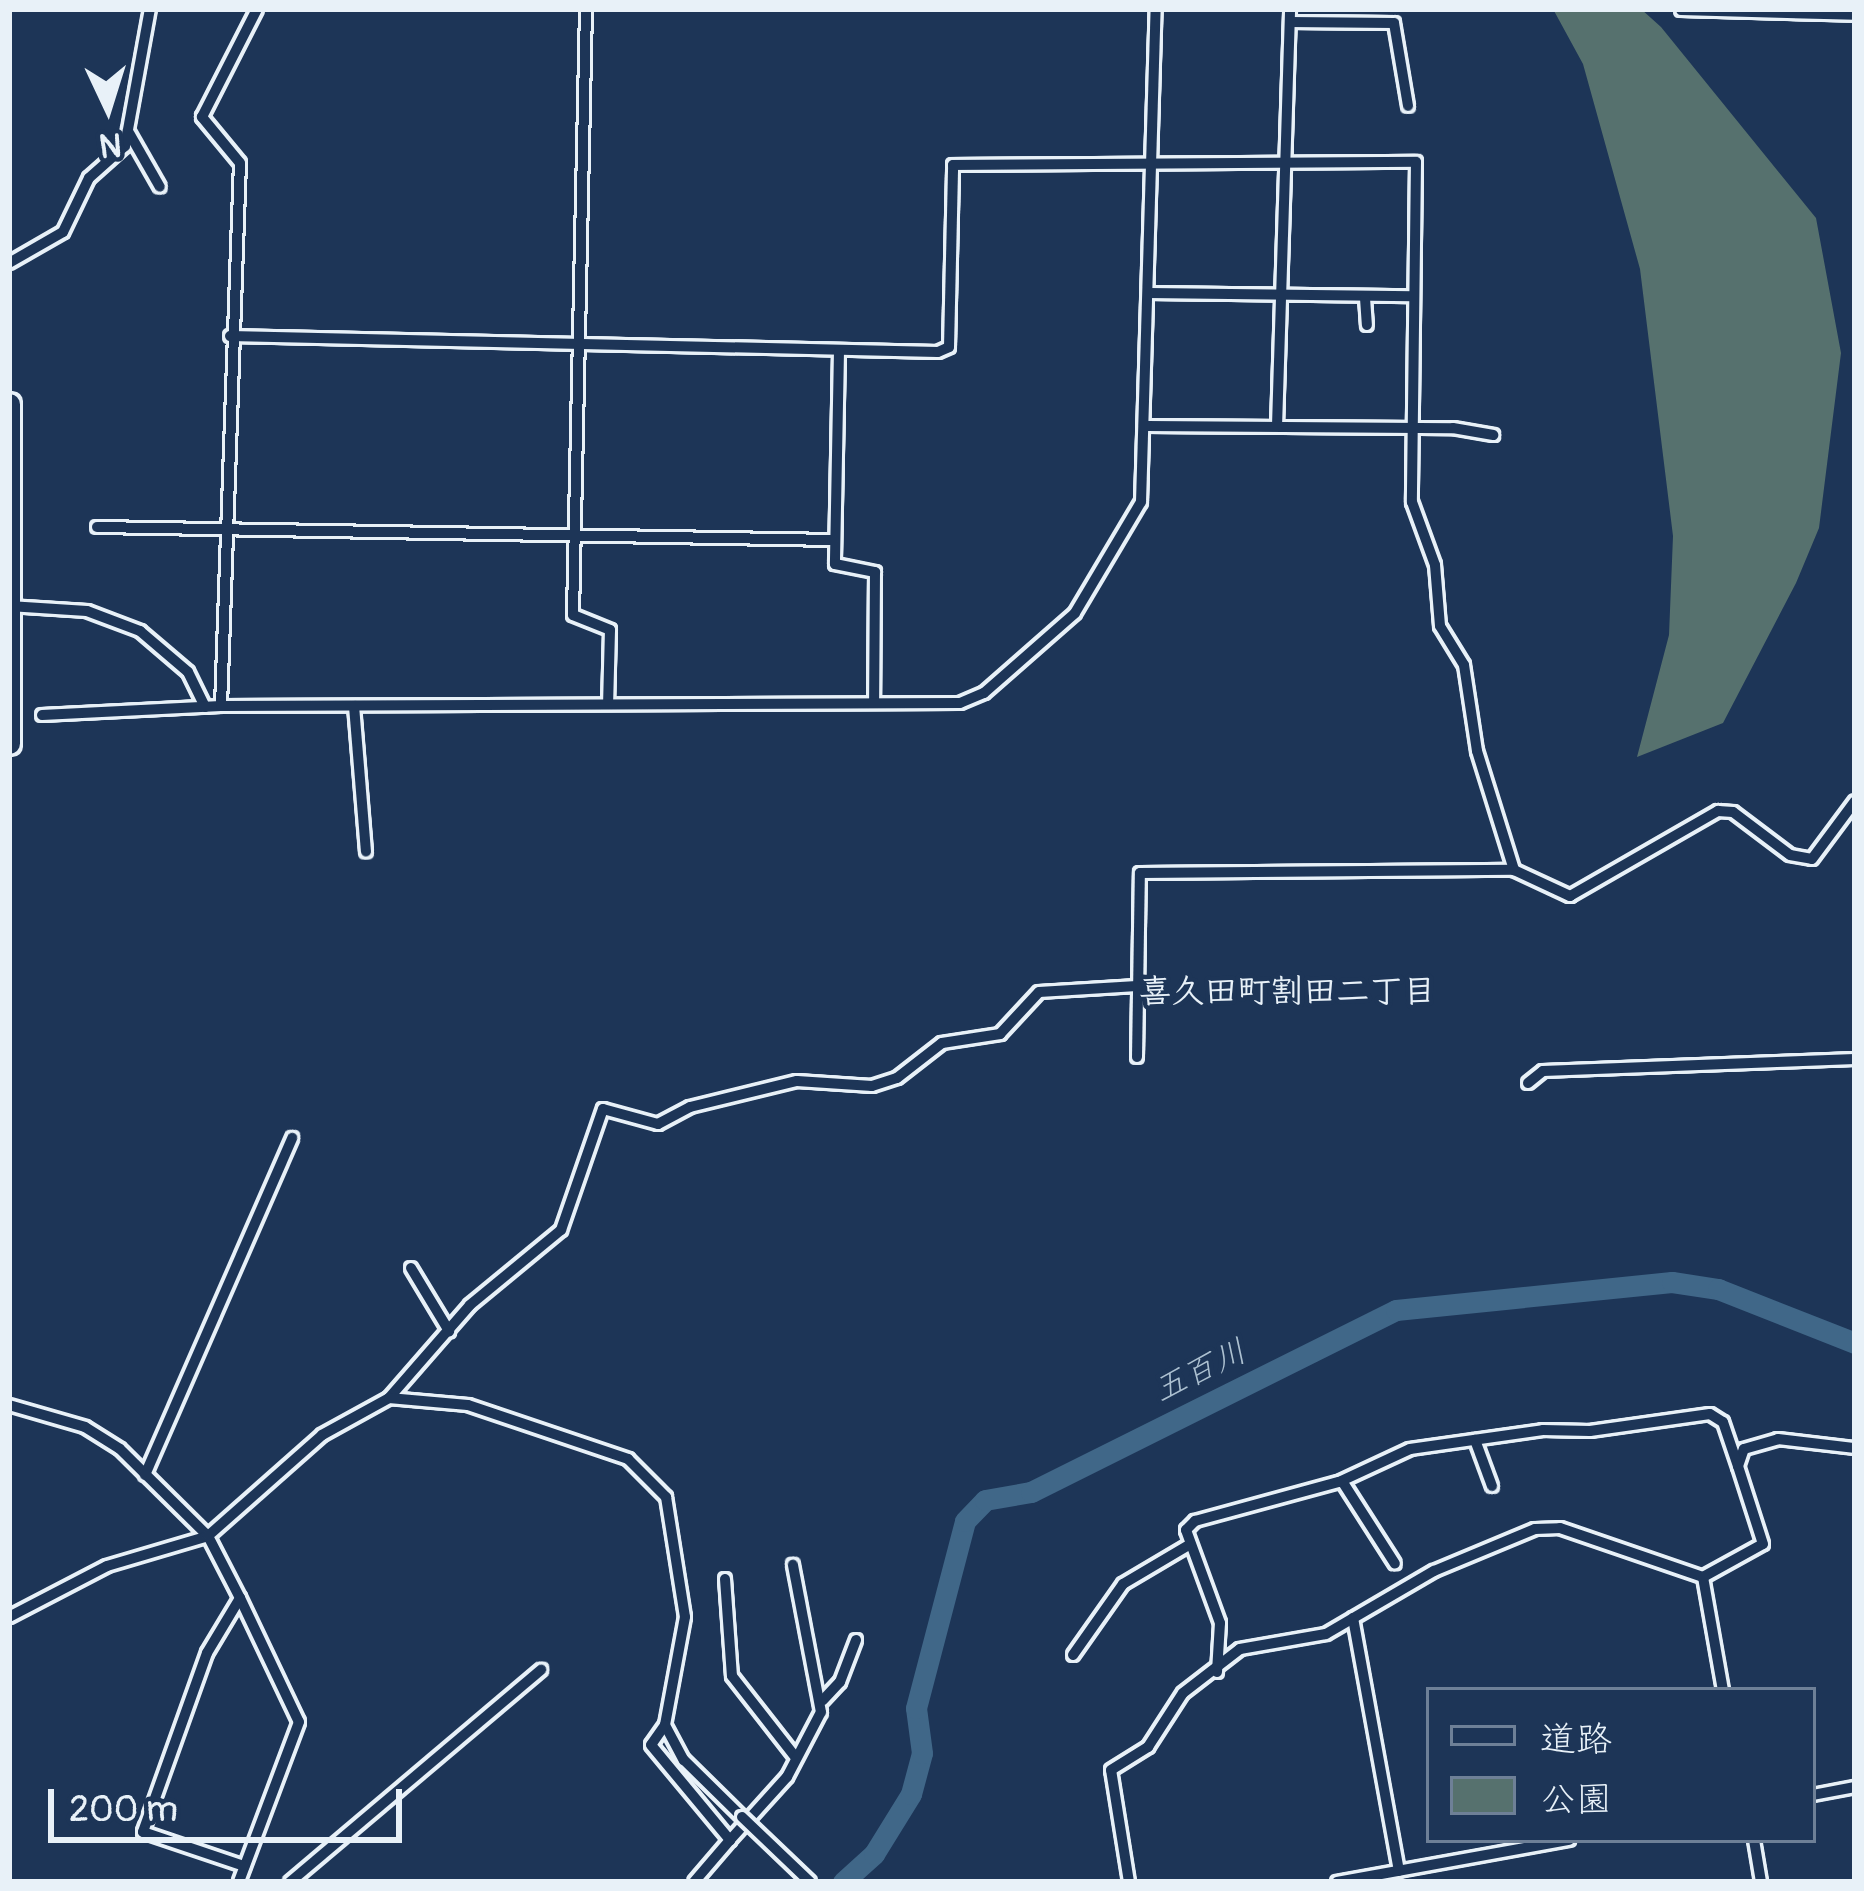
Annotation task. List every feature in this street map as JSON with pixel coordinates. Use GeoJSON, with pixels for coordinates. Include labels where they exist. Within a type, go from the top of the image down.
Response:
{"type":"FeatureCollection","features":[{"type":"Feature","properties":{"kind":"highway"},"geometry":{"type":"LineString","coordinates":[[9,404],[9,743]]}},
{"type":"Feature","properties":{"kind":"street"},"geometry":{"type":"LineString","coordinates":[[9,263],[64,232],[89,178],[120,155],[150,9]]}},
{"type":"Feature","properties":{"kind":"street"},"geometry":{"type":"LineString","coordinates":[[221,706],[239,153],[202,117],[257,9]]}},
{"type":"Feature","properties":{"kind":"street"},"geometry":{"type":"LineString","coordinates":[[586,9],[573,615],[610,630],[608,704]]}},
{"type":"Feature","properties":{"kind":"street"},"geometry":{"type":"LineString","coordinates":[[42,715],[205,706],[974,699],[1075,613],[1142,502],[1156,9]]}},
{"type":"Feature","properties":{"kind":"street"},"geometry":{"type":"LineString","coordinates":[[1681,10],[1855,14]]}},
{"type":"Feature","properties":{"kind":"street"},"geometry":{"type":"LineString","coordinates":[[1277,426],[1290,16],[1394,23],[1408,106]]}},
{"type":"Feature","properties":{"kind":"street"},"geometry":{"type":"LineString","coordinates":[[128,131],[160,188]]}},
{"type":"Feature","properties":{"kind":"street"},"geometry":{"type":"LineString","coordinates":[[230,336],[838,350],[949,347],[953,165],[1416,162],[1414,517],[1435,565],[1440,626],[1464,665],[1477,751],[1514,870]]}},
{"type":"Feature","properties":{"kind":"street"},"geometry":{"type":"LineString","coordinates":[[1149,293],[1413,296]]}},
{"type":"Feature","properties":{"kind":"street"},"geometry":{"type":"LineString","coordinates":[[1365,298],[1367,325]]}},
{"type":"Feature","properties":{"kind":"street"},"geometry":{"type":"LineString","coordinates":[[838,350],[834,540],[838,569],[875,572],[874,703]]}},
{"type":"Feature","properties":{"kind":"street"},"geometry":{"type":"LineString","coordinates":[[1147,426],[1414,429],[1493,435]]}},
{"type":"Feature","properties":{"kind":"street"},"geometry":{"type":"LineString","coordinates":[[97,527],[834,540]]}},
{"type":"Feature","properties":{"kind":"street"},"geometry":{"type":"LineString","coordinates":[[12,606],[87,611],[140,631],[188,672],[205,706]]}},
{"type":"Feature","properties":{"kind":"street"},"geometry":{"type":"LineString","coordinates":[[354,706],[366,853]]}},
{"type":"Feature","properties":{"kind":"street"},"geometry":{"type":"LineString","coordinates":[[1138,1057],[1140,873],[1514,870],[1578,896],[1718,811],[1733,812],[1779,850],[1812,859],[1855,801]]}},
{"type":"Feature","properties":{"kind":"street"},"geometry":{"type":"LineString","coordinates":[[9,1617],[107,1566],[208,1536],[322,1435],[389,1398],[449,1330],[561,1230],[603,1108],[658,1124],[690,1107],[797,1081],[872,1086],[898,1078],[942,1043],[1000,1034],[1040,992],[1137,986]]}},
{"type":"Feature","properties":{"kind":"street"},"geometry":{"type":"LineString","coordinates":[[1528,1083],[1543,1071],[1855,1059]]}},
{"type":"Feature","properties":{"kind":"street"},"geometry":{"type":"LineString","coordinates":[[145,1474],[292,1138]]}},
{"type":"Feature","properties":{"kind":"street"},"geometry":{"type":"LineString","coordinates":[[411,1268],[449,1330]]}},
{"type":"Feature","properties":{"kind":"street"},"geometry":{"type":"LineString","coordinates":[[389,1398],[468,1406],[599,1447],[652,1479],[670,1507],[685,1599],[683,1650],[665,1725],[651,1745],[730,1840]]}},
{"type":"Feature","properties":{"kind":"street"},"geometry":{"type":"LineString","coordinates":[[9,1406],[85,1427],[145,1474],[208,1536],[240,1598],[298,1722],[238,1882]]}},
{"type":"Feature","properties":{"kind":"street"},"geometry":{"type":"LineString","coordinates":[[1130,1882],[1112,1769],[1148,1747],[1178,1698],[1217,1672],[1244,1648],[1314,1639],[1434,1571],[1547,1525],[1703,1577],[1763,1544],[1723,1422],[1710,1414],[1410,1449],[1342,1481],[1196,1521],[1186,1530],[1220,1623],[1217,1672]]}},
{"type":"Feature","properties":{"kind":"street"},"geometry":{"type":"LineString","coordinates":[[1475,1440],[1492,1486]]}},
{"type":"Feature","properties":{"kind":"street"},"geometry":{"type":"LineString","coordinates":[[1738,1466],[1744,1449],[1766,1440],[1855,1448]]}},
{"type":"Feature","properties":{"kind":"street"},"geometry":{"type":"LineString","coordinates":[[1342,1481],[1395,1564]]}},
{"type":"Feature","properties":{"kind":"street"},"geometry":{"type":"LineString","coordinates":[[1073,1655],[1123,1584],[1189,1545]]}},
{"type":"Feature","properties":{"kind":"street"},"geometry":{"type":"LineString","coordinates":[[793,1565],[824,1700]]}},
{"type":"Feature","properties":{"kind":"street"},"geometry":{"type":"LineString","coordinates":[[1703,1577],[1722,1687]]}},
{"type":"Feature","properties":{"kind":"street"},"geometry":{"type":"LineString","coordinates":[[725,1579],[733,1676],[796,1758]]}},
{"type":"Feature","properties":{"kind":"street"},"geometry":{"type":"LineString","coordinates":[[240,1598],[199,1673],[143,1832],[244,1866]]}},
{"type":"Feature","properties":{"kind":"street"},"geometry":{"type":"LineString","coordinates":[[1353,1618],[1399,1871]]}},
{"type":"Feature","properties":{"kind":"street"},"geometry":{"type":"LineString","coordinates":[[694,1882],[796,1758],[824,1700],[840,1682],[856,1640]]}},
{"type":"Feature","properties":{"kind":"street"},"geometry":{"type":"LineString","coordinates":[[290,1882],[541,1670]]}},
{"type":"Feature","properties":{"kind":"street"},"geometry":{"type":"LineString","coordinates":[[665,1725],[684,1760],[810,1882]]}},
{"type":"Feature","properties":{"kind":"street"},"geometry":{"type":"LineString","coordinates":[[1816,1794],[1855,1787]]}},
{"type":"Feature","properties":{"kind":"street"},"geometry":{"type":"LineString","coordinates":[[1337,1882],[1553,1843]]}},
{"type":"Feature","properties":{"kind":"street"},"geometry":{"type":"LineString","coordinates":[[1754,1843],[1761,1882]]}},
{"type":"Feature","properties":{"kind":"green space"},"geometry":{"type":"Polygon","coordinates":[[[1553,9],[1641,9],[1661,27],[1816,218],[1841,353],[1819,528],[1796,583],[1723,723],[1637,757],[1669,635],[1673,536],[1640,269],[1583,64],[1553,9]]]}},
{"type":"Feature","properties":{"kind":"waterway","name":"五百川"},"geometry":{"type":"LineString","coordinates":[[843,1882],[874,1854],[911,1794],[922,1753],[916,1708],[965,1521],[985,1500],[1031,1492],[1396,1310],[1672,1282],[1718,1289],[1855,1343]]}},
{"type":"Feature","properties":{"kind":"district","name":"喜久田町割田二丁目"},"geometry":{"type":"Point","coordinates":[1287,992]}}]}
